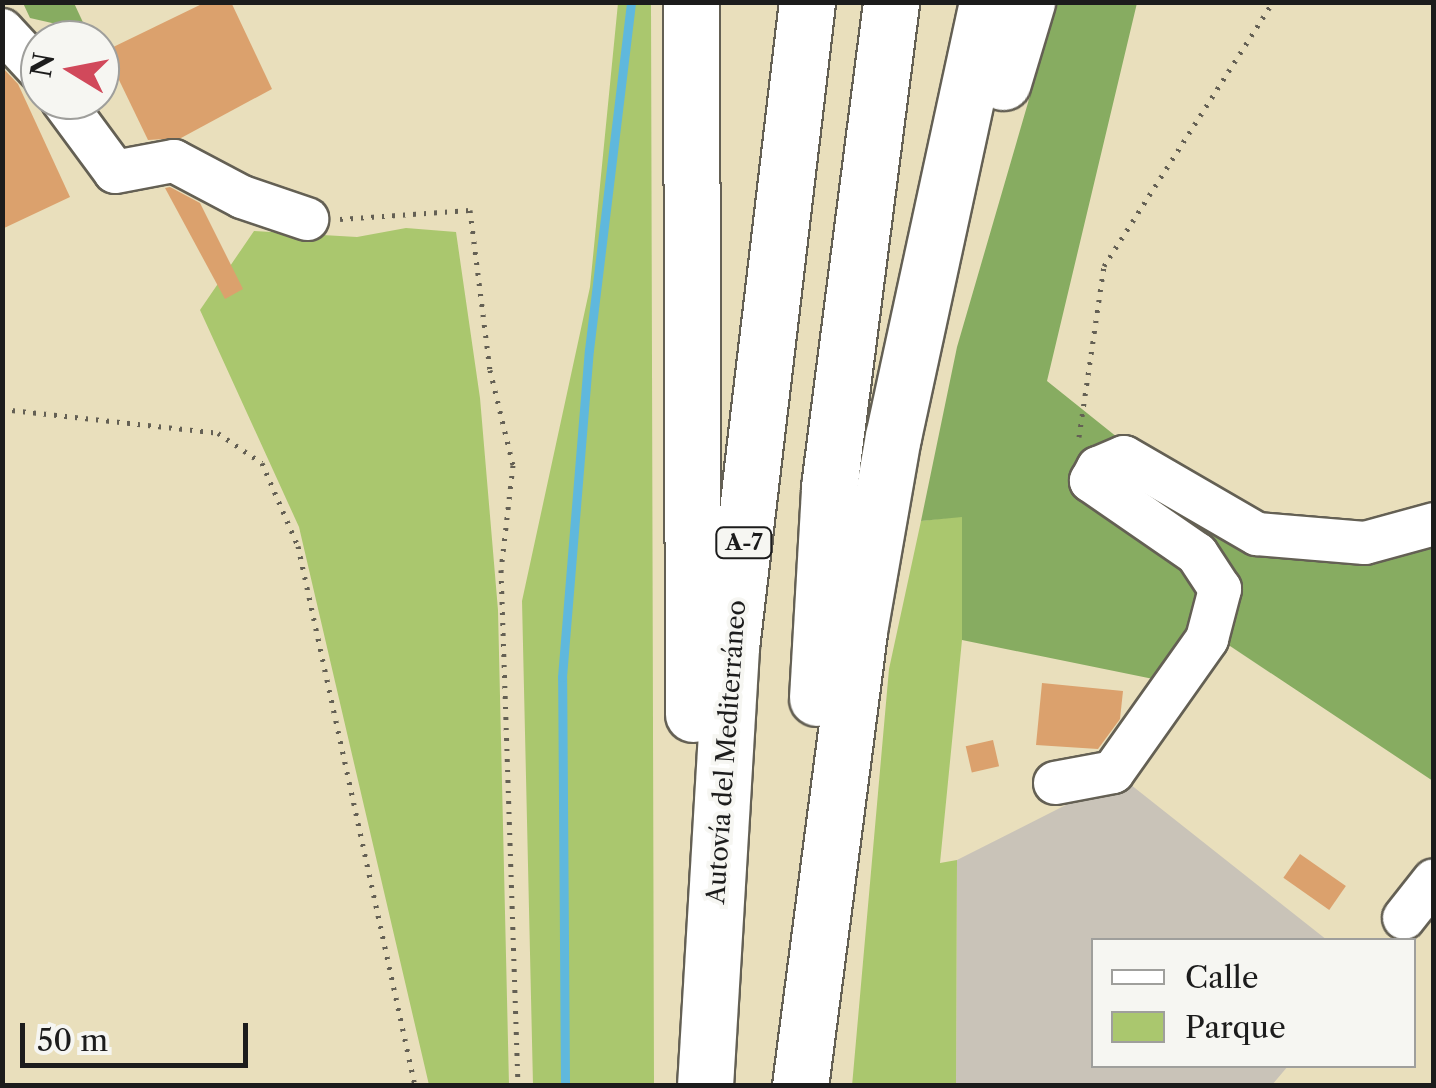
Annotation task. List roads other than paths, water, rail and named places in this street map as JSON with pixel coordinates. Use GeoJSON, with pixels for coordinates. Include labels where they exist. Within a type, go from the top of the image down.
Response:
{"type":"FeatureCollection","features":[{"type":"Feature","properties":{"kind":"highway"},"geometry":{"type":"LineString","coordinates":[[692,2],[694,1086]]}},
{"type":"Feature","properties":{"kind":"highway","name":"Autovía del Mediterráneo"},"geometry":{"type":"LineString","coordinates":[[705,1086],[731,646],[808,2]]}},
{"type":"Feature","properties":{"kind":"highway"},"geometry":{"type":"LineString","coordinates":[[798,1086],[829,488],[891,2]]}},
{"type":"Feature","properties":{"kind":"highway"},"geometry":{"type":"LineString","coordinates":[[798,1086],[859,631],[913,344],[987,2]]}},
{"type":"Feature","properties":{"kind":"highway"},"geometry":{"type":"LineString","coordinates":[[913,344],[939,288],[1027,2]]}},
{"type":"Feature","properties":{"kind":"street"},"geometry":{"type":"LineString","coordinates":[[2,30],[20,49]]}},
{"type":"Feature","properties":{"kind":"street"},"geometry":{"type":"LineString","coordinates":[[77,120],[115,172],[174,162],[242,197],[307,219]]}},
{"type":"Feature","properties":{"kind":"street"},"geometry":{"type":"LineString","coordinates":[[1055,783],[1112,772],[1207,639],[1220,589],[1197,554],[1091,481],[1098,468],[1124,456],[1256,534],[1365,543],[1434,524]]}},
{"type":"Feature","properties":{"kind":"street"},"geometry":{"type":"LineString","coordinates":[[1404,918],[1434,880]]}},
{"type":"Feature","properties":{"kind":"waterway"},"geometry":{"type":"LineString","coordinates":[[565,1086],[562,677],[589,350],[631,2]]}}]}
